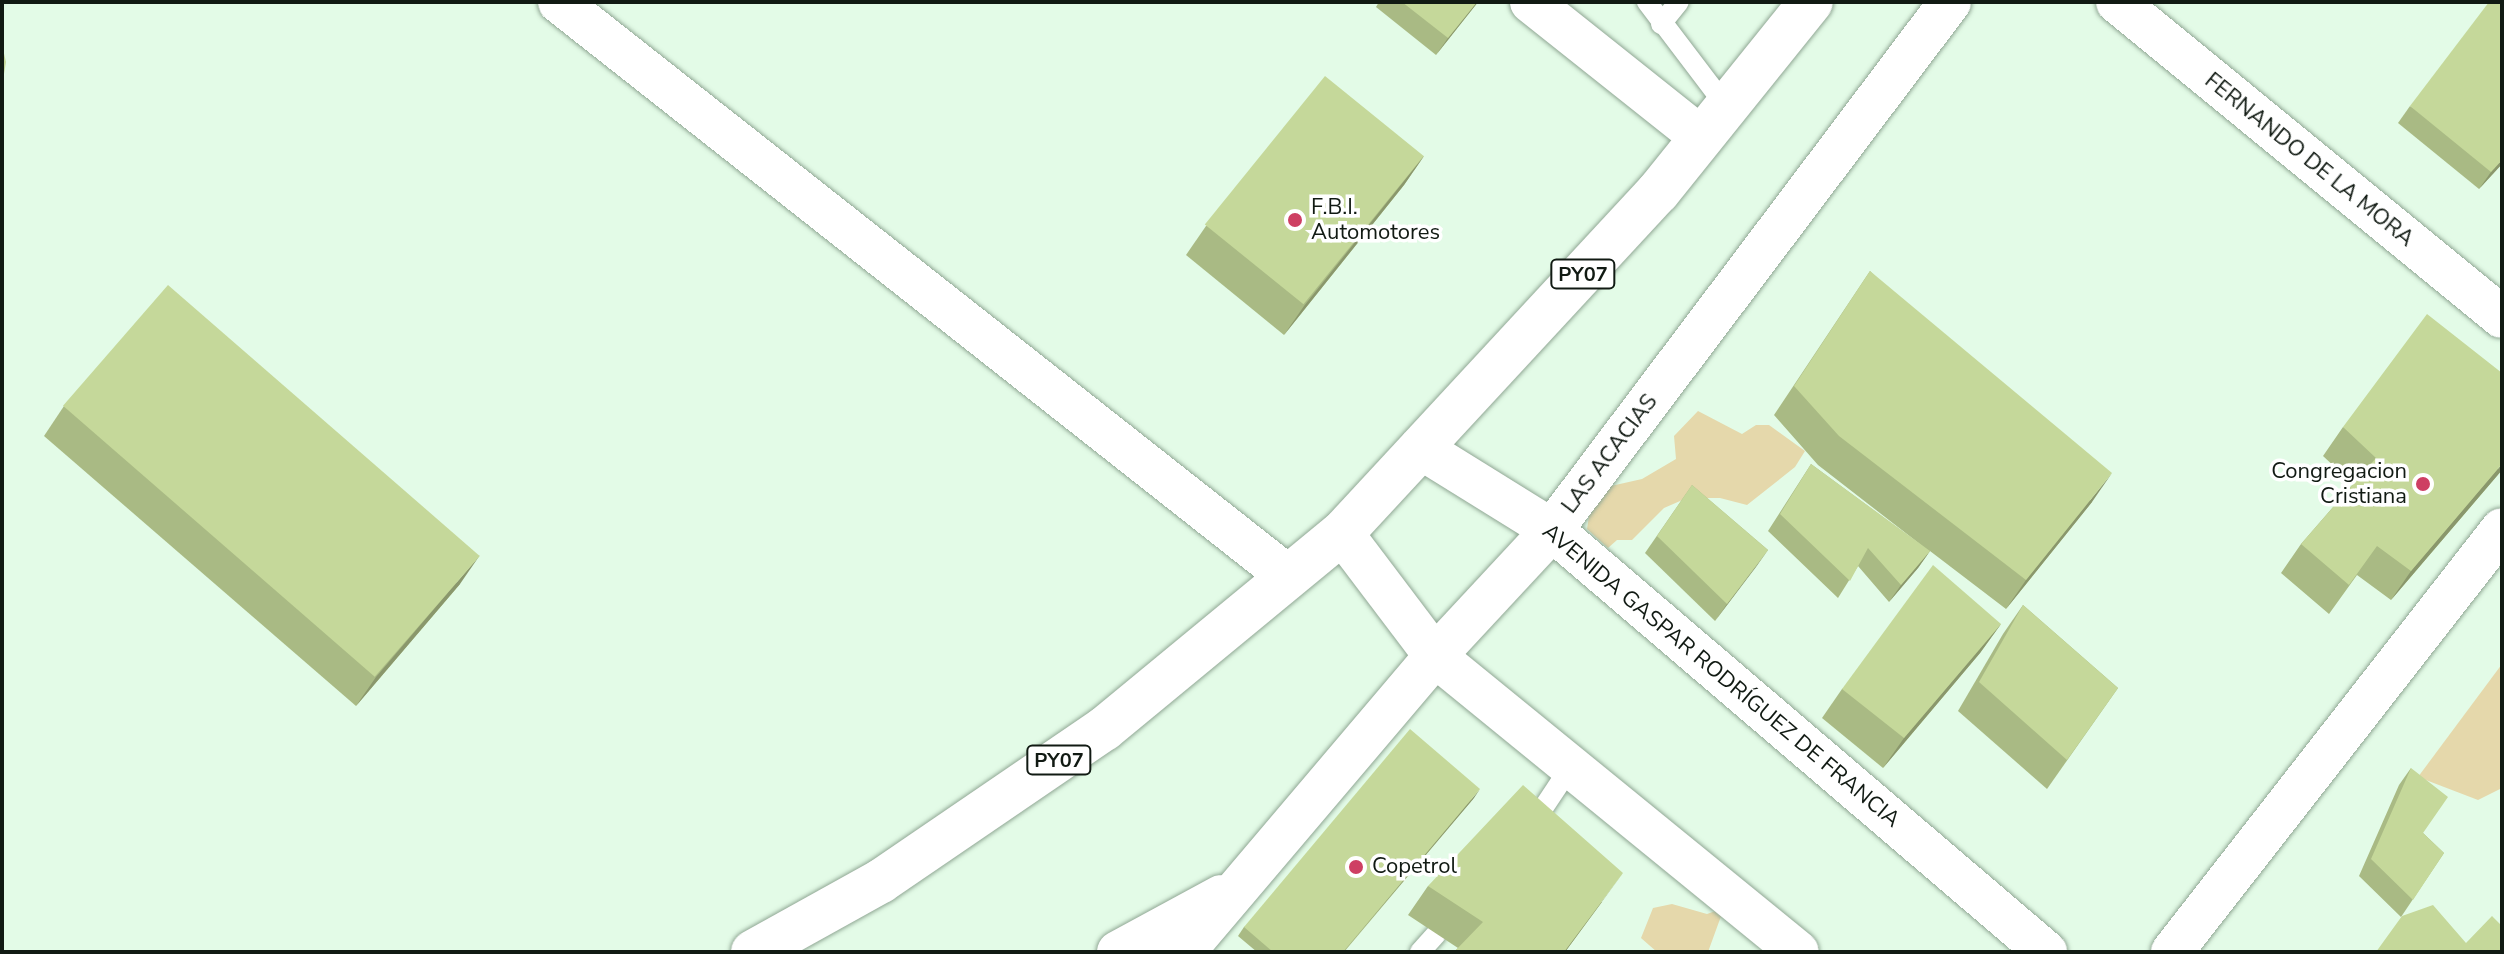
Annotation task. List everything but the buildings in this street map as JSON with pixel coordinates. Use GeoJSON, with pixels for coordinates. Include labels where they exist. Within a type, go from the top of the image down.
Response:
{"type":"FeatureCollection","features":[{"type":"Feature","properties":{"kind":"highway","name":"PY07"},"geometry":{"type":"LineString","coordinates":[[753,952],[881,881],[1104,729],[1342,533],[1658,192],[1811,2]]}},
{"type":"Feature","properties":{"kind":"street"},"geometry":{"type":"LineString","coordinates":[[559,2],[1289,577]]}},
{"type":"Feature","properties":{"kind":"street"},"geometry":{"type":"LineString","coordinates":[[1531,2],[1714,122]]}},
{"type":"Feature","properties":{"kind":"street","name":"LAS ACACIAS"},"geometry":{"type":"LineString","coordinates":[[1184,952],[1435,656],[1552,530],[1950,2]]}},
{"type":"Feature","properties":{"kind":"street","name":"FERNANDO DE LA MORA"},"geometry":{"type":"LineString","coordinates":[[2117,2],[2502,317]]}},
{"type":"Feature","properties":{"kind":"street","name":"AVENIDA GASPAR RODRÍGUEZ DE FRANCIA"},"geometry":{"type":"LineString","coordinates":[[1420,448],[1552,530],[2046,952]]}},
{"type":"Feature","properties":{"kind":"street"},"geometry":{"type":"LineString","coordinates":[[2172,952],[2502,529]]}},
{"type":"Feature","properties":{"kind":"street"},"geometry":{"type":"LineString","coordinates":[[1342,533],[1435,656],[1798,952]]}},
{"type":"Feature","properties":{"kind":"street","name":"LAS ACACIAS"},"geometry":{"type":"LineString","coordinates":[[1118,952],[1243,883]]}},
{"type":"Feature","properties":{"kind":"lane"},"geometry":{"type":"LineString","coordinates":[[1647,2],[1714,122]]}},
{"type":"Feature","properties":{"kind":"lane"},"geometry":{"type":"LineString","coordinates":[[1661,24],[1679,2]]}},
{"type":"Feature","properties":{"kind":"lane"},"geometry":{"type":"LineString","coordinates":[[1526,835],[1571,766]]}},
{"type":"Feature","properties":{"kind":"lane"},"geometry":{"type":"LineString","coordinates":[[1420,952],[1436,934]]}},
{"type":"Feature","properties":{"kind":"shaded area"},"geometry":{"type":"Polygon","coordinates":[[[1698,411],[1742,434],[1756,425],[1769,425],[1805,451],[1795,467],[1747,505],[1720,498],[1687,498],[1664,508],[1632,540],[1617,540],[1608,548],[1587,529],[1589,516],[1611,486],[1642,479],[1676,459],[1674,436],[1698,411]]]}},
{"type":"Feature","properties":{"kind":"shaded area"},"geometry":{"type":"Polygon","coordinates":[[[2502,664],[2502,788],[2478,800],[2418,777],[2502,664]]]}},
{"type":"Feature","properties":{"kind":"shaded area"},"geometry":{"type":"Polygon","coordinates":[[[1672,904],[1707,914],[1724,908],[1708,952],[1657,952],[1641,938],[1653,908],[1672,904]]]}},
{"type":"Feature","properties":{"kind":"place","name":"F.B.I. Automotores"},"geometry":{"type":"Point","coordinates":[1295,220]}},
{"type":"Feature","properties":{"kind":"place","name":"Congregacion Cristiana"},"geometry":{"type":"Point","coordinates":[2423,484]}},
{"type":"Feature","properties":{"kind":"place","name":"Copetrol"},"geometry":{"type":"Point","coordinates":[1356,867]}}]}
